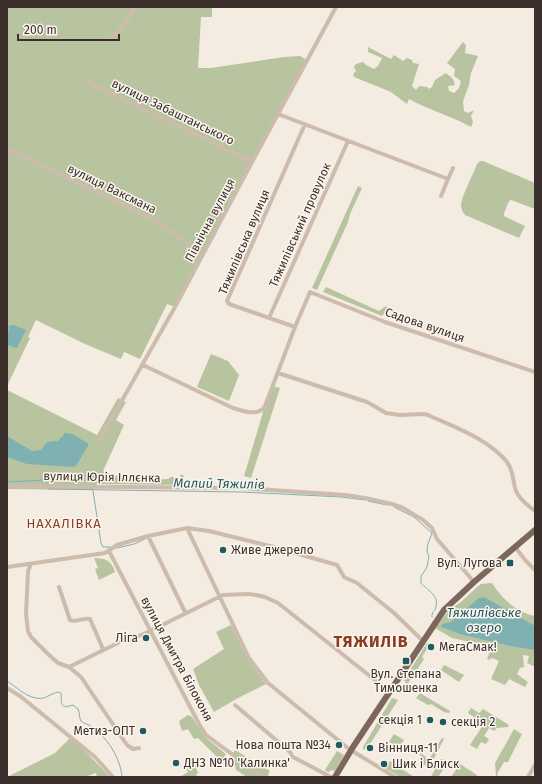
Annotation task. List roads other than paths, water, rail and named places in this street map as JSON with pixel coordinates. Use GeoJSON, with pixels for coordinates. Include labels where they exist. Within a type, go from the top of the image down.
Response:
{"type":"FeatureCollection","features":[{"type":"Feature","properties":{"kind":"main road"},"geometry":{"type":"LineString","coordinates":[[335,777],[351,750],[444,610],[474,582],[535,530]]}},
{"type":"Feature","properties":{"kind":"street"},"geometry":{"type":"LineString","coordinates":[[112,38],[127,21],[134,7]]}},
{"type":"Feature","properties":{"kind":"street","name":"Північна вулиця"},"geometry":{"type":"LineString","coordinates":[[99,441],[143,365],[336,7]]}},
{"type":"Feature","properties":{"kind":"street","name":"вулиця Забаштанського"},"geometry":{"type":"LineString","coordinates":[[86,81],[252,162]]}},
{"type":"Feature","properties":{"kind":"street"},"geometry":{"type":"LineString","coordinates":[[278,114],[448,179]]}},
{"type":"Feature","properties":{"kind":"street","name":"Тяжилівська вулиця"},"geometry":{"type":"LineString","coordinates":[[295,327],[229,304],[227,301],[306,124]]}},
{"type":"Feature","properties":{"kind":"street","name":"Тяжилівський провулок"},"geometry":{"type":"LineString","coordinates":[[269,318],[348,141]]}},
{"type":"Feature","properties":{"kind":"street","name":"вулиця Ваксмана"},"geometry":{"type":"LineString","coordinates":[[7,149],[158,222],[203,255]]}},
{"type":"Feature","properties":{"kind":"street"},"geometry":{"type":"LineString","coordinates":[[441,196],[453,168]]}},
{"type":"Feature","properties":{"kind":"street","name":"Садова вулиця"},"geometry":{"type":"LineString","coordinates":[[295,327],[310,292],[384,322],[535,372]]}},
{"type":"Feature","properties":{"kind":"street"},"geometry":{"type":"LineString","coordinates":[[143,365],[234,408],[248,412],[259,412],[264,409],[295,327]]}},
{"type":"Feature","properties":{"kind":"street"},"geometry":{"type":"LineString","coordinates":[[278,373],[368,402],[386,413],[393,415],[428,415],[485,443],[507,462],[511,469],[519,496],[526,505],[535,511]]}},
{"type":"Feature","properties":{"kind":"street"},"geometry":{"type":"LineString","coordinates":[[54,476],[54,486]]}},
{"type":"Feature","properties":{"kind":"street","name":"вулиця Юрія Іллєнка"},"geometry":{"type":"LineString","coordinates":[[7,486],[241,488],[287,490],[345,495],[392,504],[415,515],[432,528],[437,539],[474,582]]}},
{"type":"Feature","properties":{"kind":"street"},"geometry":{"type":"LineString","coordinates":[[187,528],[250,658],[268,683],[351,750],[395,777]]}},
{"type":"Feature","properties":{"kind":"street"},"geometry":{"type":"LineString","coordinates":[[7,567],[109,551],[117,545],[148,536],[187,528],[210,531],[334,563],[339,567],[344,577],[353,580],[394,613],[423,641]]}},
{"type":"Feature","properties":{"kind":"street"},"geometry":{"type":"LineString","coordinates":[[148,536],[185,612]]}},
{"type":"Feature","properties":{"kind":"street"},"geometry":{"type":"LineString","coordinates":[[515,547],[529,565],[535,570]]}},
{"type":"Feature","properties":{"kind":"street","name":"вулиця Дмитра Білоконя"},"geometry":{"type":"LineString","coordinates":[[109,551],[206,735],[263,777]]}},
{"type":"Feature","properties":{"kind":"street"},"geometry":{"type":"LineString","coordinates":[[31,564],[28,571],[26,602],[28,631],[31,636],[58,663],[69,667],[80,677],[127,745],[133,749],[138,748]]}},
{"type":"Feature","properties":{"kind":"street"},"geometry":{"type":"LineString","coordinates":[[59,587],[70,620],[90,619],[104,650]]}},
{"type":"Feature","properties":{"kind":"street"},"geometry":{"type":"LineString","coordinates":[[69,667],[104,650],[150,631],[185,612],[220,596],[228,594],[248,594],[265,597],[278,603],[390,692]]}},
{"type":"Feature","properties":{"kind":"street"},"geometry":{"type":"LineString","coordinates":[[7,688],[20,696],[95,757],[113,777]]}},
{"type":"Feature","properties":{"kind":"street"},"geometry":{"type":"LineString","coordinates":[[235,705],[290,752],[293,757],[332,777]]}},
{"type":"Feature","properties":{"kind":"street"},"geometry":{"type":"LineString","coordinates":[[528,777],[535,765]]}},
{"type":"Feature","properties":{"kind":"water"},"geometry":{"type":"Polygon","coordinates":[[[13,325],[26,330],[17,348],[7,344],[9,326],[13,325]]]}},
{"type":"Feature","properties":{"kind":"water"},"geometry":{"type":"Polygon","coordinates":[[[65,433],[72,434],[89,444],[76,466],[27,464],[7,457],[7,436],[32,451],[41,450],[47,442],[58,441],[65,433]]]}},
{"type":"Feature","properties":{"kind":"water","name":"Тяжилівське озеро"},"geometry":{"type":"Polygon","coordinates":[[[484,597],[535,626],[535,650],[510,646],[460,634],[441,627],[442,624],[451,622],[479,598],[484,597]]]}},
{"type":"Feature","properties":{"kind":"waterway","name":"Малий Тяжилів"},"geometry":{"type":"LineString","coordinates":[[7,482],[44,480],[48,484]]}},
{"type":"Feature","properties":{"kind":"waterway","name":"Малий Тяжилів"},"geometry":{"type":"LineString","coordinates":[[48,489],[242,492],[342,497],[365,500]]}},
{"type":"Feature","properties":{"kind":"waterway"},"geometry":{"type":"LineString","coordinates":[[93,491],[101,543],[103,547],[110,547]]}},
{"type":"Feature","properties":{"kind":"waterway","name":"Малий Тяжилів"},"geometry":{"type":"LineString","coordinates":[[368,501],[387,505]]}},
{"type":"Feature","properties":{"kind":"waterway","name":"Малий Тяжилів"},"geometry":{"type":"LineString","coordinates":[[394,507],[414,517],[432,533],[427,547],[429,556],[427,567],[421,576],[421,583],[436,599],[436,608],[432,614],[432,617]]}},
{"type":"Feature","properties":{"kind":"waterway"},"geometry":{"type":"LineString","coordinates":[[117,548],[134,544],[145,539]]}},
{"type":"Feature","properties":{"kind":"waterway","name":"ТЯЖИЛІВ"},"geometry":{"type":"LineString","coordinates":[[7,681],[34,698],[44,698],[56,692],[61,693],[62,705],[66,707],[73,705],[78,709],[81,721],[98,731],[108,742],[119,763],[122,777]]}},
{"type":"Feature","properties":{"kind":"place","name":"Живе джерело"},"geometry":{"type":"Point","coordinates":[223,550]}},
{"type":"Feature","properties":{"kind":"place","name":"Вул. Лугова"},"geometry":{"type":"Point","coordinates":[510,563]}},
{"type":"Feature","properties":{"kind":"place","name":"Ліга"},"geometry":{"type":"Point","coordinates":[146,638]}},
{"type":"Feature","properties":{"kind":"place","name":"МегаСмак!"},"geometry":{"type":"Point","coordinates":[431,647]}},
{"type":"Feature","properties":{"kind":"place","name":"Вул. Степана Тимошенка"},"geometry":{"type":"Point","coordinates":[406,661]}},
{"type":"Feature","properties":{"kind":"place","name":"секція 1"},"geometry":{"type":"Point","coordinates":[430,720]}},
{"type":"Feature","properties":{"kind":"place","name":"секція 2"},"geometry":{"type":"Point","coordinates":[443,722]}},
{"type":"Feature","properties":{"kind":"place","name":"Метиз-ОПТ"},"geometry":{"type":"Point","coordinates":[143,731]}},
{"type":"Feature","properties":{"kind":"place","name":"Нова пошта №34"},"geometry":{"type":"Point","coordinates":[339,745]}},
{"type":"Feature","properties":{"kind":"place","name":"Вінниця-11"},"geometry":{"type":"Point","coordinates":[370,748]}},
{"type":"Feature","properties":{"kind":"place","name":"ДНЗ №10 'Калинка'"},"geometry":{"type":"Point","coordinates":[176,763]}},
{"type":"Feature","properties":{"kind":"place","name":"Шик і Блиск"},"geometry":{"type":"Point","coordinates":[384,764]}},
{"type":"Feature","properties":{"kind":"district","name":"НАХАЛІВКА"},"geometry":{"type":"Point","coordinates":[64,523]}},
{"type":"Feature","properties":{"kind":"district","name":"ТЯЖИЛІВ"},"geometry":{"type":"Point","coordinates":[371,641]}}]}
